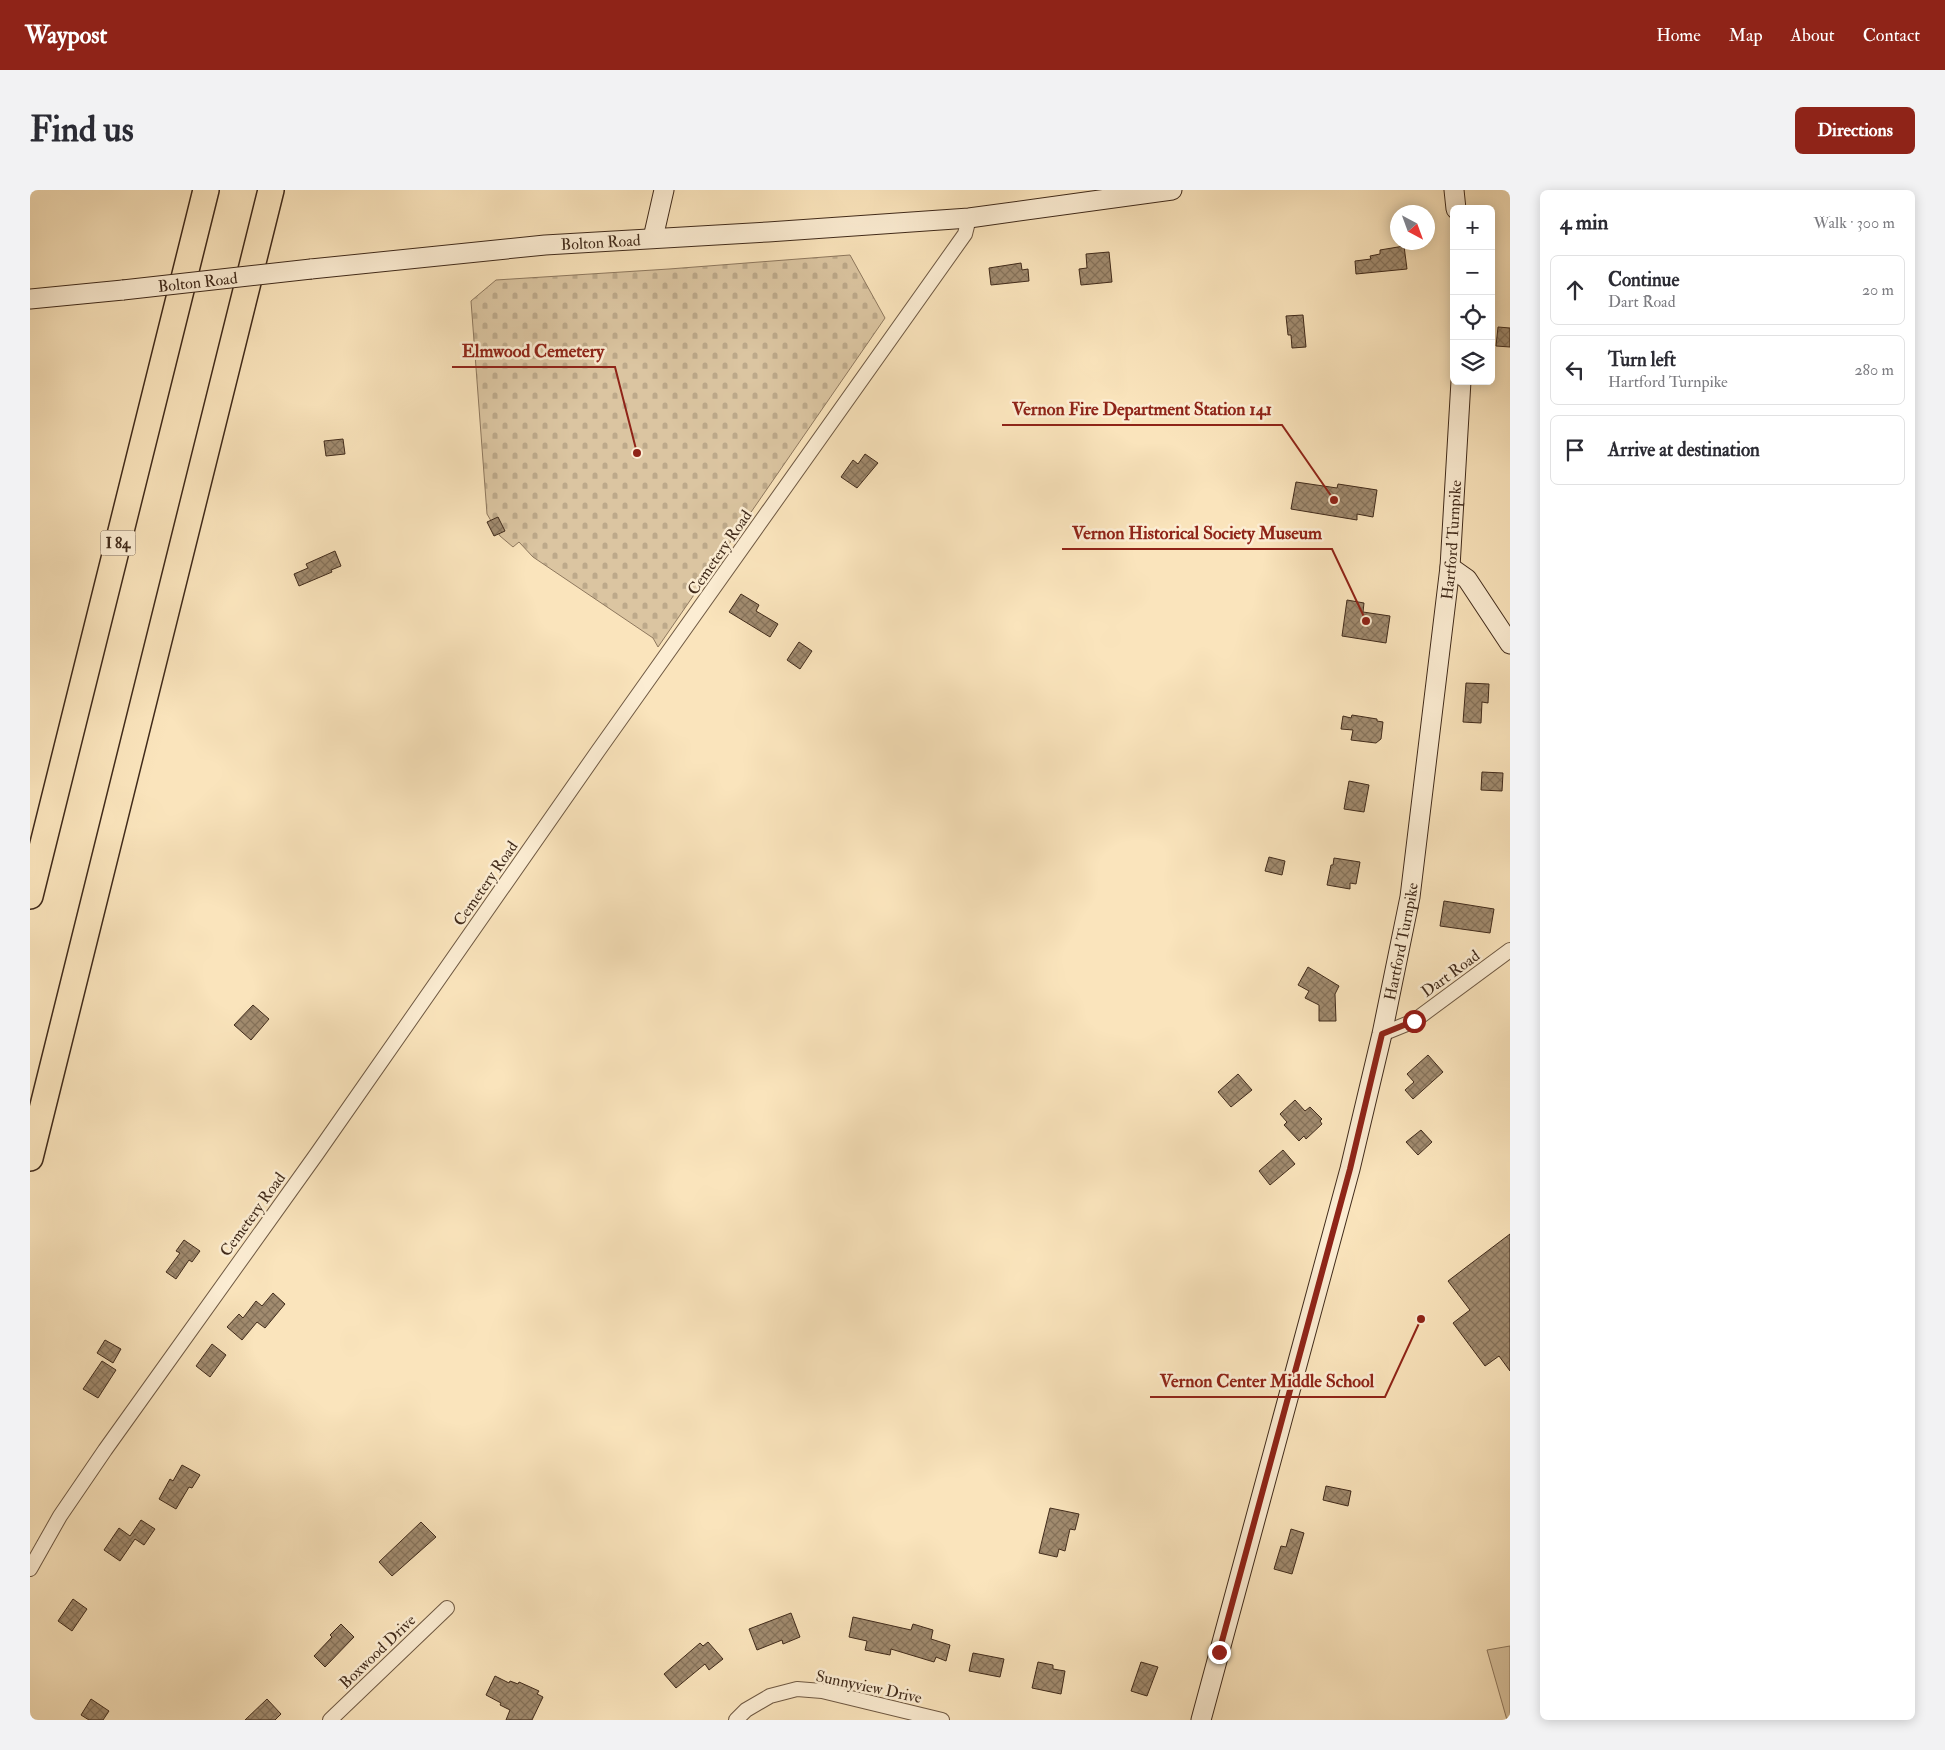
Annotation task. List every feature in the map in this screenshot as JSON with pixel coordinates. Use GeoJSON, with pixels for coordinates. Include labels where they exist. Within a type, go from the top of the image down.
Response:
{"type":"FeatureCollection","features":[{"type":"Feature","properties":{"kind":"highway","name":"I 84"},"geometry":{"type":"LineString","coordinates":[[30,896],[206,190]]}},
{"type":"Feature","properties":{"kind":"highway"},"geometry":{"type":"LineString","coordinates":[[30,1158],[270,190]]}},
{"type":"Feature","properties":{"kind":"main road"},"geometry":{"type":"LineString","coordinates":[[653,238],[664,190]]}},
{"type":"Feature","properties":{"kind":"main road","name":"Bolton Road"},"geometry":{"type":"LineString","coordinates":[[30,299],[545,245],[969,218],[1172,190]]}},
{"type":"Feature","properties":{"kind":"main road"},"geometry":{"type":"LineString","coordinates":[[1454,190],[1456,205]]}},
{"type":"Feature","properties":{"kind":"main road","name":"Hartford Turnpike"},"geometry":{"type":"LineString","coordinates":[[1201,1720],[1350,1169],[1382,1034],[1410,897],[1450,567],[1461,385]]}},
{"type":"Feature","properties":{"kind":"main road"},"geometry":{"type":"LineString","coordinates":[[1450,567],[1467,579],[1510,644]]}},
{"type":"Feature","properties":{"kind":"street","name":"Cemetery Road"},"geometry":{"type":"LineString","coordinates":[[30,1569],[60,1516],[105,1450],[316,1155],[598,751],[965,234],[969,218]]}},
{"type":"Feature","properties":{"kind":"street","name":"Dart Road"},"geometry":{"type":"LineString","coordinates":[[1382,1034],[1414,1021],[1510,950]]}},
{"type":"Feature","properties":{"kind":"street","name":"Boxwood Drive"},"geometry":{"type":"LineString","coordinates":[[330,1720],[447,1608]]}},
{"type":"Feature","properties":{"kind":"street","name":"Sunnyview Drive"},"geometry":{"type":"LineString","coordinates":[[736,1720],[746,1710],[770,1696],[797,1689],[822,1691],[942,1720]]}},
{"type":"Feature","properties":{"kind":"green space"},"geometry":{"type":"Polygon","coordinates":[[[850,255],[885,318],[658,647],[653,638],[533,557],[519,542],[513,547],[500,536],[487,514],[471,301],[496,280],[850,255]]]}},
{"type":"Feature","properties":{"kind":"green space"},"geometry":{"type":"Polygon","coordinates":[[[1510,1646],[1510,1720],[1507,1720],[1487,1650],[1510,1646]]]}},
{"type":"Feature","properties":{"kind":"building"},"geometry":{"type":"Polygon","coordinates":[[[1390,248],[1390,250],[1405,250],[1407,269],[1356,274],[1355,261],[1371,259],[1370,256],[1380,254],[1380,250],[1390,248]]]}},
{"type":"Feature","properties":{"kind":"building"},"geometry":{"type":"Polygon","coordinates":[[[1109,252],[1112,282],[1081,285],[1079,269],[1087,268],[1086,254],[1109,252]]]}},
{"type":"Feature","properties":{"kind":"building"},"geometry":{"type":"Polygon","coordinates":[[[1021,263],[1022,270],[1028,269],[1029,281],[991,285],[989,268],[1021,263]]]}},
{"type":"Feature","properties":{"kind":"building"},"geometry":{"type":"Polygon","coordinates":[[[1303,315],[1306,347],[1292,348],[1291,335],[1288,335],[1286,316],[1303,315]]]}},
{"type":"Feature","properties":{"kind":"building"},"geometry":{"type":"Polygon","coordinates":[[[1498,327],[1510,328],[1510,347],[1496,346],[1498,327]]]}},
{"type":"Feature","properties":{"kind":"building"},"geometry":{"type":"Polygon","coordinates":[[[343,439],[345,454],[326,456],[324,441],[343,439]]]}},
{"type":"Feature","properties":{"kind":"building"},"geometry":{"type":"Polygon","coordinates":[[[865,454],[878,463],[857,488],[841,477],[853,460],[858,464],[865,454]]]}},
{"type":"Feature","properties":{"kind":"building"},"geometry":{"type":"Polygon","coordinates":[[[1296,482],[1337,488],[1338,484],[1377,490],[1373,517],[1357,514],[1357,520],[1291,509],[1296,482]]]}},
{"type":"Feature","properties":{"kind":"building"},"geometry":{"type":"Polygon","coordinates":[[[498,517],[505,531],[494,536],[487,522],[498,517]]]}},
{"type":"Feature","properties":{"kind":"building"},"geometry":{"type":"Polygon","coordinates":[[[335,551],[341,566],[331,570],[332,572],[299,586],[294,574],[308,568],[306,564],[335,551]]]}},
{"type":"Feature","properties":{"kind":"building"},"geometry":{"type":"Polygon","coordinates":[[[741,594],[759,605],[756,611],[778,624],[770,637],[729,612],[741,594]]]}},
{"type":"Feature","properties":{"kind":"building"},"geometry":{"type":"Polygon","coordinates":[[[1347,600],[1364,603],[1363,612],[1390,616],[1386,643],[1342,636],[1347,600]]]}},
{"type":"Feature","properties":{"kind":"building"},"geometry":{"type":"Polygon","coordinates":[[[799,642],[812,651],[800,669],[787,660],[799,642]]]}},
{"type":"Feature","properties":{"kind":"building"},"geometry":{"type":"Polygon","coordinates":[[[1466,683],[1489,684],[1488,703],[1482,702],[1481,723],[1463,722],[1466,683]]]}},
{"type":"Feature","properties":{"kind":"building"},"geometry":{"type":"Polygon","coordinates":[[[1352,715],[1377,719],[1377,721],[1383,722],[1381,739],[1376,743],[1351,740],[1353,730],[1341,729],[1343,716],[1351,718],[1352,715]]]}},
{"type":"Feature","properties":{"kind":"building"},"geometry":{"type":"Polygon","coordinates":[[[1482,772],[1503,773],[1502,791],[1481,790],[1482,772]]]}},
{"type":"Feature","properties":{"kind":"building"},"geometry":{"type":"Polygon","coordinates":[[[1349,781],[1369,785],[1364,812],[1344,809],[1349,781]]]}},
{"type":"Feature","properties":{"kind":"building"},"geometry":{"type":"Polygon","coordinates":[[[1269,857],[1285,861],[1282,875],[1265,871],[1269,857]]]}},
{"type":"Feature","properties":{"kind":"building"},"geometry":{"type":"Polygon","coordinates":[[[1334,858],[1360,862],[1356,884],[1350,883],[1350,889],[1327,885],[1334,858]]]}},
{"type":"Feature","properties":{"kind":"building"},"geometry":{"type":"Polygon","coordinates":[[[1444,901],[1494,909],[1490,933],[1440,926],[1444,901]]]}},
{"type":"Feature","properties":{"kind":"building"},"geometry":{"type":"Polygon","coordinates":[[[1308,967],[1339,986],[1335,994],[1336,1021],[1319,1021],[1319,1005],[1305,998],[1309,991],[1298,985],[1308,967]]]}},
{"type":"Feature","properties":{"kind":"building"},"geometry":{"type":"Polygon","coordinates":[[[253,1005],[269,1019],[251,1040],[234,1025],[253,1005]]]}},
{"type":"Feature","properties":{"kind":"building"},"geometry":{"type":"Polygon","coordinates":[[[1428,1055],[1443,1072],[1413,1099],[1405,1090],[1414,1082],[1407,1074],[1428,1055]]]}},
{"type":"Feature","properties":{"kind":"building"},"geometry":{"type":"Polygon","coordinates":[[[1238,1074],[1252,1090],[1231,1107],[1218,1092],[1238,1074]]]}},
{"type":"Feature","properties":{"kind":"building"},"geometry":{"type":"Polygon","coordinates":[[[1295,1100],[1305,1111],[1310,1107],[1322,1119],[1320,1121],[1322,1124],[1306,1139],[1304,1136],[1299,1141],[1284,1125],[1287,1122],[1280,1114],[1295,1100]]]}},
{"type":"Feature","properties":{"kind":"building"},"geometry":{"type":"Polygon","coordinates":[[[1421,1130],[1432,1142],[1418,1155],[1406,1142],[1421,1130]]]}},
{"type":"Feature","properties":{"kind":"building"},"geometry":{"type":"Polygon","coordinates":[[[1283,1150],[1295,1164],[1270,1185],[1259,1171],[1283,1150]]]}},
{"type":"Feature","properties":{"kind":"building"},"geometry":{"type":"Polygon","coordinates":[[[1510,1234],[1510,1371],[1499,1356],[1485,1366],[1453,1323],[1470,1310],[1448,1281],[1510,1234]]]}},
{"type":"Feature","properties":{"kind":"building"},"geometry":{"type":"Polygon","coordinates":[[[184,1240],[200,1251],[192,1262],[189,1260],[176,1279],[166,1272],[180,1253],[176,1251],[184,1240]]]}},
{"type":"Feature","properties":{"kind":"building"},"geometry":{"type":"Polygon","coordinates":[[[273,1293],[285,1304],[265,1328],[257,1322],[242,1340],[227,1327],[239,1314],[243,1318],[256,1301],[262,1306],[273,1293]]]}},
{"type":"Feature","properties":{"kind":"building"},"geometry":{"type":"Polygon","coordinates":[[[105,1340],[121,1349],[113,1363],[97,1353],[105,1340]]]}},
{"type":"Feature","properties":{"kind":"building"},"geometry":{"type":"Polygon","coordinates":[[[212,1344],[226,1355],[210,1377],[196,1366],[212,1344]]]}},
{"type":"Feature","properties":{"kind":"building"},"geometry":{"type":"Polygon","coordinates":[[[102,1361],[116,1370],[98,1398],[83,1389],[102,1361]]]}},
{"type":"Feature","properties":{"kind":"building"},"geometry":{"type":"Polygon","coordinates":[[[182,1465],[200,1475],[192,1488],[189,1487],[176,1509],[159,1499],[170,1479],[173,1481],[182,1465]]]}},
{"type":"Feature","properties":{"kind":"building"},"geometry":{"type":"Polygon","coordinates":[[[1326,1486],[1351,1491],[1348,1506],[1323,1500],[1326,1486]]]}},
{"type":"Feature","properties":{"kind":"building"},"geometry":{"type":"Polygon","coordinates":[[[1050,1508],[1079,1514],[1075,1530],[1070,1529],[1065,1551],[1059,1549],[1057,1557],[1039,1553],[1050,1508]]]}},
{"type":"Feature","properties":{"kind":"building"},"geometry":{"type":"Polygon","coordinates":[[[141,1520],[155,1529],[144,1545],[135,1539],[120,1561],[104,1550],[119,1528],[130,1536],[141,1520]]]}},
{"type":"Feature","properties":{"kind":"building"},"geometry":{"type":"Polygon","coordinates":[[[421,1522],[436,1537],[392,1576],[379,1562],[421,1522]]]}},
{"type":"Feature","properties":{"kind":"building"},"geometry":{"type":"Polygon","coordinates":[[[1291,1529],[1304,1533],[1292,1574],[1274,1569],[1281,1546],[1286,1547],[1291,1529]]]}},
{"type":"Feature","properties":{"kind":"building"},"geometry":{"type":"Polygon","coordinates":[[[73,1599],[87,1609],[72,1631],[58,1621],[73,1599]]]}},
{"type":"Feature","properties":{"kind":"building"},"geometry":{"type":"Polygon","coordinates":[[[791,1613],[800,1637],[783,1644],[782,1640],[757,1650],[749,1629],[791,1613]]]}},
{"type":"Feature","properties":{"kind":"building"},"geometry":{"type":"Polygon","coordinates":[[[853,1617],[911,1630],[913,1624],[933,1630],[931,1639],[950,1645],[946,1661],[936,1657],[934,1662],[891,1649],[890,1655],[865,1650],[867,1641],[849,1637],[853,1617]]]}},
{"type":"Feature","properties":{"kind":"building"},"geometry":{"type":"Polygon","coordinates":[[[341,1624],[354,1637],[325,1667],[314,1656],[332,1637],[330,1635],[341,1624]]]}},
{"type":"Feature","properties":{"kind":"building"},"geometry":{"type":"Polygon","coordinates":[[[708,1642],[723,1659],[709,1670],[705,1664],[676,1688],[664,1674],[700,1643],[703,1646],[708,1642]]]}},
{"type":"Feature","properties":{"kind":"building"},"geometry":{"type":"Polygon","coordinates":[[[973,1653],[1004,1659],[1000,1677],[969,1671],[973,1653]]]}},
{"type":"Feature","properties":{"kind":"building"},"geometry":{"type":"Polygon","coordinates":[[[1038,1662],[1053,1665],[1053,1669],[1065,1671],[1061,1694],[1032,1688],[1038,1662]]]}},
{"type":"Feature","properties":{"kind":"building"},"geometry":{"type":"Polygon","coordinates":[[[1141,1662],[1158,1667],[1147,1696],[1131,1691],[1141,1662]]]}},
{"type":"Feature","properties":{"kind":"building"},"geometry":{"type":"Polygon","coordinates":[[[495,1676],[509,1683],[510,1681],[518,1684],[519,1682],[539,1691],[537,1694],[543,1697],[532,1720],[506,1720],[510,1710],[486,1695],[495,1676]]]}},
{"type":"Feature","properties":{"kind":"building"},"geometry":{"type":"Polygon","coordinates":[[[91,1699],[109,1711],[103,1720],[89,1720],[81,1715],[91,1699]]]}},
{"type":"Feature","properties":{"kind":"building"},"geometry":{"type":"Polygon","coordinates":[[[267,1699],[281,1714],[275,1720],[245,1720],[267,1699]]]}},
{"type":"Feature","properties":{"kind":"place","name":"Elmwood Cemetery"},"geometry":{"type":"Point","coordinates":[637,453]}},
{"type":"Feature","properties":{"kind":"place","name":"Vernon Fire Department Station 141"},"geometry":{"type":"Point","coordinates":[1334,500]}},
{"type":"Feature","properties":{"kind":"place","name":"Vernon Historical Society Museum"},"geometry":{"type":"Point","coordinates":[1366,621]}},
{"type":"Feature","properties":{"kind":"place","name":"Vernon Center Middle School"},"geometry":{"type":"Point","coordinates":[1421,1319]}},
{"type":"Feature","properties":{"kind":"route"},"geometry":{"type":"LineString","coordinates":[[1219,1652],[1350,1169],[1382,1034],[1414,1021]]}}]}
